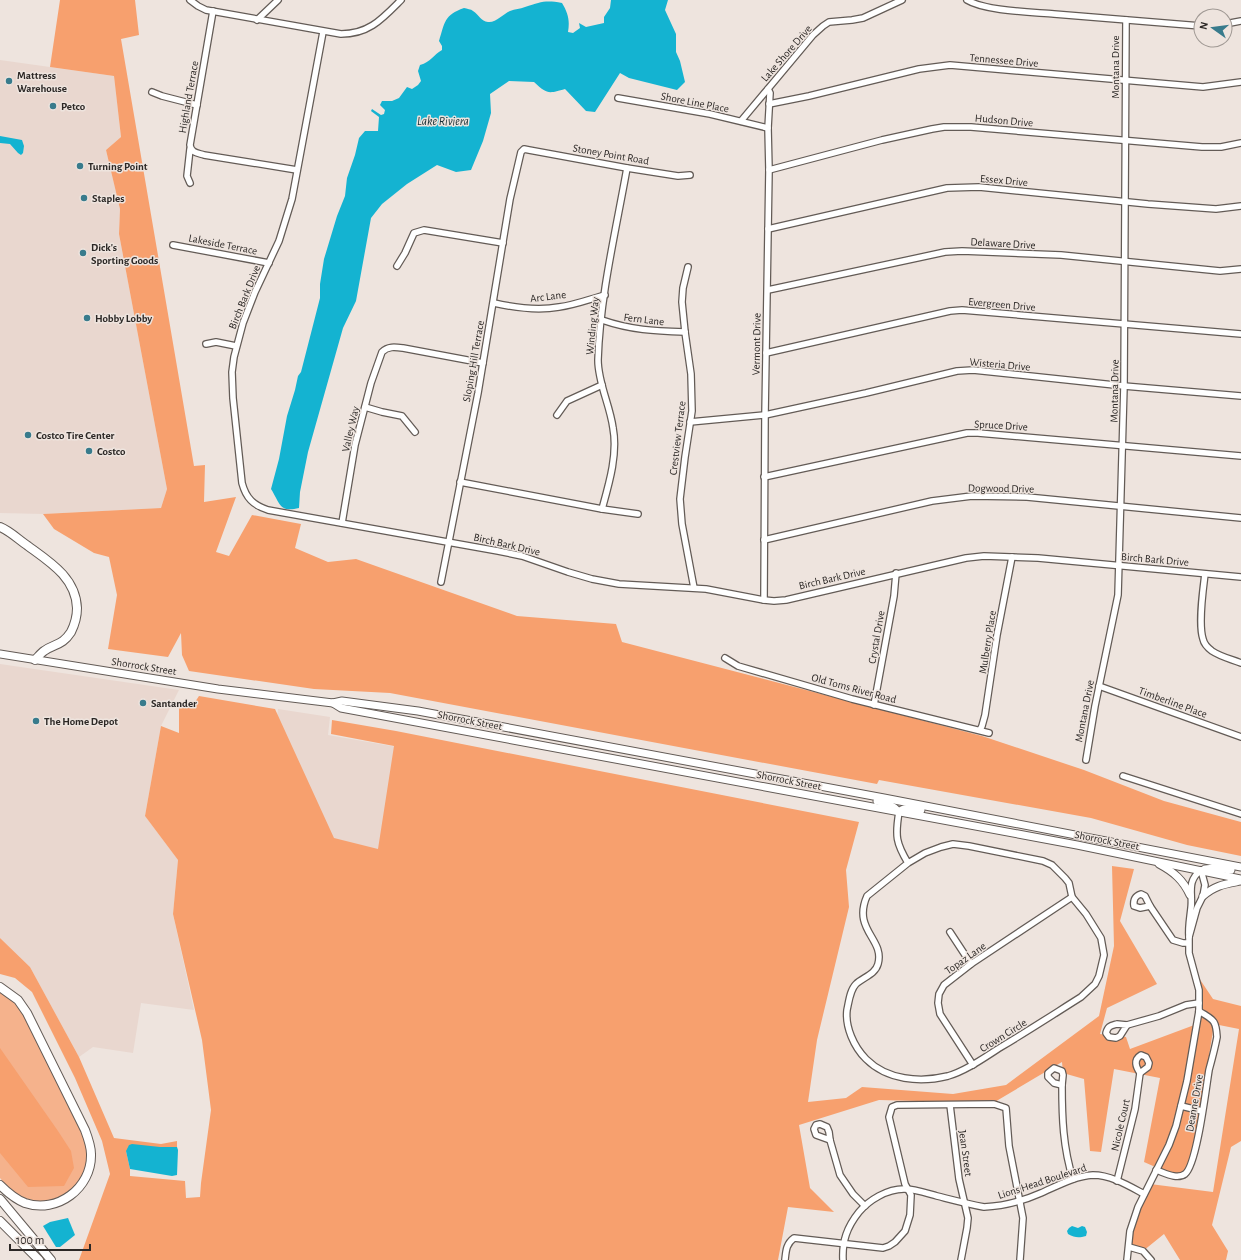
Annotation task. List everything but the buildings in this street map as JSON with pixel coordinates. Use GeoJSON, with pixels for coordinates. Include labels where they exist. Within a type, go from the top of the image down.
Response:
{"type":"FeatureCollection","features":[{"type":"Feature","properties":{"kind":"highway"},"geometry":{"type":"LineString","coordinates":[[0,527],[36,552],[58,570],[70,583],[76,596],[76,618],[71,631],[63,641],[44,651],[35,660]]}},
{"type":"Feature","properties":{"kind":"highway"},"geometry":{"type":"LineString","coordinates":[[0,987],[8,991],[18,1000],[27,1013],[85,1130],[91,1154],[91,1162],[80,1187],[68,1198],[56,1203],[45,1205],[27,1204],[15,1198],[0,1185]]}},
{"type":"Feature","properties":{"kind":"highway"},"geometry":{"type":"LineString","coordinates":[[0,1199],[51,1260]]}},
{"type":"Feature","properties":{"kind":"highway"},"geometry":{"type":"LineString","coordinates":[[0,1221],[39,1260]]}},
{"type":"Feature","properties":{"kind":"main road","name":"Shorrock Street"},"geometry":{"type":"LineString","coordinates":[[0,654],[216,689],[333,703],[342,701],[418,711],[967,813],[1241,867]]}},
{"type":"Feature","properties":{"kind":"main road","name":"Shorrock Street"},"geometry":{"type":"LineString","coordinates":[[333,703],[341,708],[1152,860],[1241,880]]}},
{"type":"Feature","properties":{"kind":"main road"},"geometry":{"type":"LineString","coordinates":[[837,789],[888,804],[899,812],[906,808],[935,812],[967,813]]}},
{"type":"Feature","properties":{"kind":"main road"},"geometry":{"type":"LineString","coordinates":[[1144,848],[1194,864],[1201,870],[1215,868],[1241,871]]}},
{"type":"Feature","properties":{"kind":"main road"},"geometry":{"type":"LineString","coordinates":[[1152,860],[1172,871],[1183,881],[1190,895]]}},
{"type":"Feature","properties":{"kind":"main road"},"geometry":{"type":"LineString","coordinates":[[1204,896],[1210,889],[1241,880]]}},
{"type":"Feature","properties":{"kind":"street"},"geometry":{"type":"LineString","coordinates":[[190,0],[198,6],[213,11],[322,32],[341,34],[353,34],[363,31],[375,24],[401,0]]}},
{"type":"Feature","properties":{"kind":"street"},"geometry":{"type":"LineString","coordinates":[[257,20],[278,0]]}},
{"type":"Feature","properties":{"kind":"street","name":"Lake Shore Drive"},"geometry":{"type":"LineString","coordinates":[[741,121],[813,35],[823,26],[829,22],[863,18],[902,0]]}},
{"type":"Feature","properties":{"kind":"street"},"geometry":{"type":"LineString","coordinates":[[967,0],[976,5],[988,7],[1193,25]]}},
{"type":"Feature","properties":{"kind":"street","name":"Highland Terrace"},"geometry":{"type":"LineString","coordinates":[[213,11],[190,149],[204,156],[297,170]]}},
{"type":"Feature","properties":{"kind":"street","name":"Montana Drive"},"geometry":{"type":"LineString","coordinates":[[1086,760],[1099,686],[1118,595],[1124,386],[1126,20]]}},
{"type":"Feature","properties":{"kind":"street","name":"Birch Bark Drive"},"geometry":{"type":"LineString","coordinates":[[322,32],[292,199],[285,224],[243,322],[236,346],[232,372],[233,398],[244,492],[251,502],[258,507],[522,556],[592,579],[630,585],[706,589],[774,601],[786,600],[966,558],[984,556],[1118,566],[1241,578]]}},
{"type":"Feature","properties":{"kind":"street","name":"Tennessee Drive"},"geometry":{"type":"LineString","coordinates":[[769,104],[936,66],[984,68],[1202,87],[1241,82]]}},
{"type":"Feature","properties":{"kind":"street","name":"Vermont Drive"},"geometry":{"type":"LineString","coordinates":[[764,600],[764,477],[770,170],[768,128],[770,93],[768,89]]}},
{"type":"Feature","properties":{"kind":"street"},"geometry":{"type":"LineString","coordinates":[[152,92],[162,96],[197,104]]}},
{"type":"Feature","properties":{"kind":"street","name":"Shore Line Place"},"geometry":{"type":"LineString","coordinates":[[618,98],[741,121],[768,128]]}},
{"type":"Feature","properties":{"kind":"street","name":"Hudson Drive"},"geometry":{"type":"LineString","coordinates":[[770,170],[882,140],[944,127],[971,127],[1202,147],[1221,147],[1241,143]]}},
{"type":"Feature","properties":{"kind":"street"},"geometry":{"type":"LineString","coordinates":[[190,149],[187,176],[190,182]]}},
{"type":"Feature","properties":{"kind":"street","name":"Sloping Hill Terrace"},"geometry":{"type":"LineString","coordinates":[[441,582],[494,303],[510,199],[520,152],[524,149],[529,150]]}},
{"type":"Feature","properties":{"kind":"street","name":"Stoney Point Road"},"geometry":{"type":"LineString","coordinates":[[529,150],[678,176],[690,175]]}},
{"type":"Feature","properties":{"kind":"street","name":"Winding Way"},"geometry":{"type":"LineString","coordinates":[[602,509],[608,489],[612,463],[614,428],[602,384],[598,362],[605,295],[627,168]]}},
{"type":"Feature","properties":{"kind":"street","name":"Essex Drive"},"geometry":{"type":"LineString","coordinates":[[768,229],[947,188],[979,187],[1216,209],[1241,206]]}},
{"type":"Feature","properties":{"kind":"street"},"geometry":{"type":"LineString","coordinates":[[397,266],[410,239],[414,233],[418,231],[424,230],[503,243]]}},
{"type":"Feature","properties":{"kind":"street","name":"Lakeside Terrace"},"geometry":{"type":"LineString","coordinates":[[173,245],[269,263]]}},
{"type":"Feature","properties":{"kind":"street","name":"Delaware Drive"},"geometry":{"type":"LineString","coordinates":[[768,290],[945,252],[962,251],[1061,255],[1220,271],[1241,269]]}},
{"type":"Feature","properties":{"kind":"street","name":"Crestview Terrace"},"geometry":{"type":"LineString","coordinates":[[688,267],[683,288],[682,302],[691,374],[692,395],[680,499],[682,524],[694,588]]}},
{"type":"Feature","properties":{"kind":"street","name":"Arc Lane"},"geometry":{"type":"LineString","coordinates":[[494,303],[529,309],[547,308],[560,307],[605,295]]}},
{"type":"Feature","properties":{"kind":"street","name":"Evergreen Drive"},"geometry":{"type":"LineString","coordinates":[[766,353],[962,310],[1241,334]]}},
{"type":"Feature","properties":{"kind":"street","name":"Fern Lane"},"geometry":{"type":"LineString","coordinates":[[602,320],[630,329],[685,332]]}},
{"type":"Feature","properties":{"kind":"street"},"geometry":{"type":"LineString","coordinates":[[206,344],[216,342],[236,346]]}},
{"type":"Feature","properties":{"kind":"street","name":"Valley Way"},"geometry":{"type":"LineString","coordinates":[[342,523],[355,445],[371,383],[382,352],[386,348],[391,347],[483,363]]}},
{"type":"Feature","properties":{"kind":"street","name":"Wisteria Drive"},"geometry":{"type":"LineString","coordinates":[[690,422],[765,415],[957,371],[973,370],[1124,386],[1241,396]]}},
{"type":"Feature","properties":{"kind":"street"},"geometry":{"type":"LineString","coordinates":[[557,415],[566,401],[602,384]]}},
{"type":"Feature","properties":{"kind":"street"},"geometry":{"type":"LineString","coordinates":[[365,407],[402,416],[415,432]]}},
{"type":"Feature","properties":{"kind":"street","name":"Spruce Drive"},"geometry":{"type":"LineString","coordinates":[[764,477],[967,434],[978,433],[1123,444],[1241,456]]}},
{"type":"Feature","properties":{"kind":"street"},"geometry":{"type":"LineString","coordinates":[[460,482],[602,509],[638,514]]}},
{"type":"Feature","properties":{"kind":"street","name":"Dogwood Drive"},"geometry":{"type":"LineString","coordinates":[[764,540],[932,501],[972,496],[1027,497],[1241,518]]}},
{"type":"Feature","properties":{"kind":"street","name":"Mulberry Place"},"geometry":{"type":"LineString","coordinates":[[980,730],[985,715],[997,635],[1012,557]]}},
{"type":"Feature","properties":{"kind":"street","name":"Crystal Drive"},"geometry":{"type":"LineString","coordinates":[[874,704],[894,596],[896,574]]}},
{"type":"Feature","properties":{"kind":"street"},"geometry":{"type":"LineString","coordinates":[[1205,574],[1202,615],[1203,639],[1206,646],[1212,651],[1223,657],[1241,663]]}},
{"type":"Feature","properties":{"kind":"street","name":"Old Toms River Road"},"geometry":{"type":"LineString","coordinates":[[725,658],[738,666],[874,704],[980,730]]}},
{"type":"Feature","properties":{"kind":"street","name":"Timberline Place"},"geometry":{"type":"LineString","coordinates":[[1099,686],[1241,737]]}},
{"type":"Feature","properties":{"kind":"street"},"geometry":{"type":"LineString","coordinates":[[980,730],[989,733]]}},
{"type":"Feature","properties":{"kind":"street"},"geometry":{"type":"LineString","coordinates":[[1123,776],[1241,814]]}},
{"type":"Feature","properties":{"kind":"street"},"geometry":{"type":"LineString","coordinates":[[899,812],[897,840],[908,863]]}},
{"type":"Feature","properties":{"kind":"street","name":"Crown Circle"},"geometry":{"type":"LineString","coordinates":[[953,844],[1043,861],[1052,865],[1069,883],[1072,898],[1086,914],[1101,938],[1104,955],[1099,976],[1095,984],[1081,998],[973,1064],[950,1076],[916,1080],[890,1076],[870,1063],[861,1054],[848,1026],[847,1010],[851,992],[857,983],[871,974],[878,964],[878,952],[875,941],[864,922],[862,912],[867,896],[908,863],[925,853],[953,844]]}},
{"type":"Feature","properties":{"kind":"street"},"geometry":{"type":"LineString","coordinates":[[1189,937],[1188,926],[1192,882],[1201,870]]}},
{"type":"Feature","properties":{"kind":"street"},"geometry":{"type":"LineString","coordinates":[[1127,1260],[1130,1231],[1138,1207],[1174,1132],[1187,1081],[1199,1011],[1199,990],[1189,953],[1188,943],[1197,908],[1204,896],[1205,885],[1201,870]]}},
{"type":"Feature","properties":{"kind":"street","name":"Topaz Lane"},"geometry":{"type":"LineString","coordinates":[[973,1064],[940,1014],[938,1003],[939,994],[944,985],[971,964],[1072,898]]}},
{"type":"Feature","properties":{"kind":"street"},"geometry":{"type":"LineString","coordinates":[[1150,906],[1173,940],[1188,943]]}},
{"type":"Feature","properties":{"kind":"street"},"geometry":{"type":"LineString","coordinates":[[950,932],[971,964]]}},
{"type":"Feature","properties":{"kind":"street"},"geometry":{"type":"LineString","coordinates":[[1127,1025],[1158,1016],[1186,1005],[1199,1003]]}},
{"type":"Feature","properties":{"kind":"street","name":"Deanne Drive"},"geometry":{"type":"LineString","coordinates":[[1156,1170],[1166,1174],[1180,1176],[1185,1174],[1189,1170],[1195,1150],[1215,1048],[1216,1031],[1215,1023],[1212,1019],[1199,1011]]}},
{"type":"Feature","properties":{"kind":"street","name":"Nicole Court"},"geometry":{"type":"LineString","coordinates":[[1117,1181],[1135,1109],[1140,1073]]}},
{"type":"Feature","properties":{"kind":"street"},"geometry":{"type":"LineString","coordinates":[[1062,1085],[1062,1122],[1065,1147],[1073,1179]]}},
{"type":"Feature","properties":{"kind":"street"},"geometry":{"type":"LineString","coordinates":[[785,1260],[787,1246],[794,1238],[883,1248],[895,1242],[905,1231],[910,1215],[912,1195],[905,1184],[889,1117],[892,1107],[897,1105],[994,1104],[1006,1108],[1009,1146],[1023,1218],[1020,1260]]}},
{"type":"Feature","properties":{"kind":"street","name":"Jean Street"},"geometry":{"type":"LineString","coordinates":[[950,1105],[959,1179],[968,1218],[961,1260]]}},
{"type":"Feature","properties":{"kind":"street"},"geometry":{"type":"LineString","coordinates":[[1181,1106],[1202,1111]]}},
{"type":"Feature","properties":{"kind":"street"},"geometry":{"type":"LineString","coordinates":[[830,1140],[840,1175],[853,1194],[865,1206]]}},
{"type":"Feature","properties":{"kind":"street","name":"Lions Head Boulevard"},"geometry":{"type":"LineString","coordinates":[[843,1260],[843,1243],[848,1228],[854,1218],[865,1206],[885,1193],[893,1190],[908,1189],[965,1203],[991,1207],[1020,1200],[1073,1179],[1094,1175],[1117,1181],[1144,1194]]}},
{"type":"Feature","properties":{"kind":"street"},"geometry":{"type":"LineString","coordinates":[[1129,1247],[1143,1251],[1151,1260]]}},
{"type":"Feature","properties":{"kind":"shaded area"},"geometry":{"type":"Polygon","coordinates":[[[60,0],[135,0],[139,35],[121,39],[194,466],[205,465],[204,502],[236,497],[216,552],[229,556],[252,515],[301,524],[295,548],[328,562],[356,559],[517,616],[616,624],[622,642],[982,736],[1084,770],[1164,801],[1241,822],[1241,856],[1187,845],[1091,818],[879,780],[877,784],[390,693],[314,689],[189,671],[182,655],[181,633],[168,657],[108,649],[117,595],[109,557],[94,553],[54,529],[43,514],[161,508],[167,489],[119,234],[120,209],[106,150],[121,137],[114,76],[50,67],[60,0]]]}},
{"type":"Feature","properties":{"kind":"shaded area"},"geometry":{"type":"Polygon","coordinates":[[[0,60],[114,76],[121,137],[106,150],[120,209],[119,234],[167,489],[161,508],[43,514],[0,513],[0,60]]]}},
{"type":"Feature","properties":{"kind":"shaded area"},"geometry":{"type":"Polygon","coordinates":[[[0,664],[179,690],[161,726],[145,816],[178,860],[173,914],[194,1010],[141,1003],[133,1053],[93,1047],[79,1057],[30,967],[0,938],[0,664]]]}},
{"type":"Feature","properties":{"kind":"shaded area"},"geometry":{"type":"Polygon","coordinates":[[[199,696],[275,709],[334,838],[378,849],[394,746],[331,734],[332,720],[396,731],[859,822],[846,870],[849,907],[817,1040],[808,1102],[846,1098],[862,1087],[953,1094],[1006,1085],[1099,1016],[1114,946],[1112,866],[1134,869],[1120,921],[1157,984],[1107,1008],[1100,1034],[1126,1037],[1130,1049],[1197,1024],[1199,978],[1213,999],[1241,1006],[1241,1141],[1231,1147],[1212,1225],[1228,1251],[1226,1260],[1180,1260],[1164,1234],[1143,1251],[1129,1246],[1143,1196],[1150,1184],[1213,1192],[1239,1029],[1214,1024],[1192,1165],[1178,1177],[1144,1162],[1160,1078],[1114,1069],[1101,1152],[1090,1151],[1084,1079],[1063,1073],[1062,1062],[993,1103],[879,1100],[799,1125],[810,1188],[834,1212],[788,1207],[778,1260],[79,1260],[110,1174],[102,1141],[75,1078],[32,992],[15,978],[0,974],[0,938],[30,967],[79,1057],[114,1138],[161,1144],[177,1141],[177,1147],[160,1147],[126,1151],[130,1176],[185,1181],[186,1198],[200,1197],[211,1110],[202,1040],[173,914],[178,860],[145,816],[161,726],[179,733],[179,706],[191,708],[199,696]]]}},
{"type":"Feature","properties":{"kind":"shaded area"},"geometry":{"type":"Polygon","coordinates":[[[278,709],[330,717],[328,735],[397,747],[380,853],[332,844],[275,731],[278,709]]]}},
{"type":"Feature","properties":{"kind":"shaded area"},"geometry":{"type":"Polygon","coordinates":[[[0,990],[12,998],[30,1024],[88,1145],[85,1174],[71,1193],[52,1201],[36,1201],[23,1198],[8,1188],[0,1178],[0,990]]]}},
{"type":"Feature","properties":{"kind":"shaded area"},"geometry":{"type":"Polygon","coordinates":[[[0,1048],[71,1151],[74,1168],[64,1186],[28,1187],[0,1153],[0,1048]]]}},
{"type":"Feature","properties":{"kind":"water","name":"Lake Riviera"},"geometry":{"type":"Polygon","coordinates":[[[611,0],[668,0],[665,10],[676,34],[676,52],[680,61],[685,82],[677,90],[629,78],[620,73],[595,112],[586,111],[565,89],[555,92],[548,92],[534,82],[509,81],[490,94],[491,113],[483,141],[471,170],[456,172],[437,165],[407,184],[382,204],[371,218],[356,301],[343,328],[308,452],[300,492],[299,508],[284,508],[281,506],[271,489],[279,459],[287,416],[298,376],[301,372],[320,298],[320,284],[324,259],[337,216],[345,196],[347,178],[359,138],[365,131],[378,131],[379,117],[371,111],[372,109],[381,115],[384,114],[385,110],[380,105],[382,101],[392,101],[399,98],[407,87],[412,89],[418,85],[421,81],[418,71],[420,65],[427,62],[442,50],[442,46],[439,41],[444,24],[452,13],[464,8],[470,9],[484,20],[491,22],[497,20],[510,11],[539,3],[562,3],[568,17],[568,32],[573,33],[580,28],[579,23],[586,27],[604,23],[604,17],[610,8],[611,0]]]}},
{"type":"Feature","properties":{"kind":"water"},"geometry":{"type":"Polygon","coordinates":[[[0,136],[22,140],[24,146],[23,153],[21,155],[18,153],[10,144],[0,143],[0,136]]]}},
{"type":"Feature","properties":{"kind":"water"},"geometry":{"type":"Polygon","coordinates":[[[129,1145],[177,1147],[177,1175],[172,1176],[130,1169],[126,1151],[129,1145]]]}},
{"type":"Feature","properties":{"kind":"water"},"geometry":{"type":"Polygon","coordinates":[[[68,1218],[75,1235],[60,1247],[56,1247],[43,1226],[50,1222],[68,1218]]]}},
{"type":"Feature","properties":{"kind":"water"},"geometry":{"type":"Polygon","coordinates":[[[1072,1226],[1078,1228],[1082,1226],[1085,1227],[1087,1232],[1086,1236],[1077,1237],[1068,1234],[1067,1231],[1072,1226]]]}},
{"type":"Feature","properties":{"kind":"place","name":"Mattress Warehouse"},"geometry":{"type":"Point","coordinates":[9,81]}},
{"type":"Feature","properties":{"kind":"place","name":"Petco"},"geometry":{"type":"Point","coordinates":[53,106]}},
{"type":"Feature","properties":{"kind":"place","name":"Turning Point"},"geometry":{"type":"Point","coordinates":[80,166]}},
{"type":"Feature","properties":{"kind":"place","name":"Staples"},"geometry":{"type":"Point","coordinates":[84,198]}},
{"type":"Feature","properties":{"kind":"place","name":"Dick's Sporting Goods"},"geometry":{"type":"Point","coordinates":[83,253]}},
{"type":"Feature","properties":{"kind":"place","name":"Hobby Lobby"},"geometry":{"type":"Point","coordinates":[87,318]}},
{"type":"Feature","properties":{"kind":"place","name":"Costco Tire Center"},"geometry":{"type":"Point","coordinates":[28,435]}},
{"type":"Feature","properties":{"kind":"place","name":"Costco"},"geometry":{"type":"Point","coordinates":[89,451]}},
{"type":"Feature","properties":{"kind":"place","name":"Santander"},"geometry":{"type":"Point","coordinates":[143,703]}},
{"type":"Feature","properties":{"kind":"place","name":"The Home Depot"},"geometry":{"type":"Point","coordinates":[36,721]}}]}
